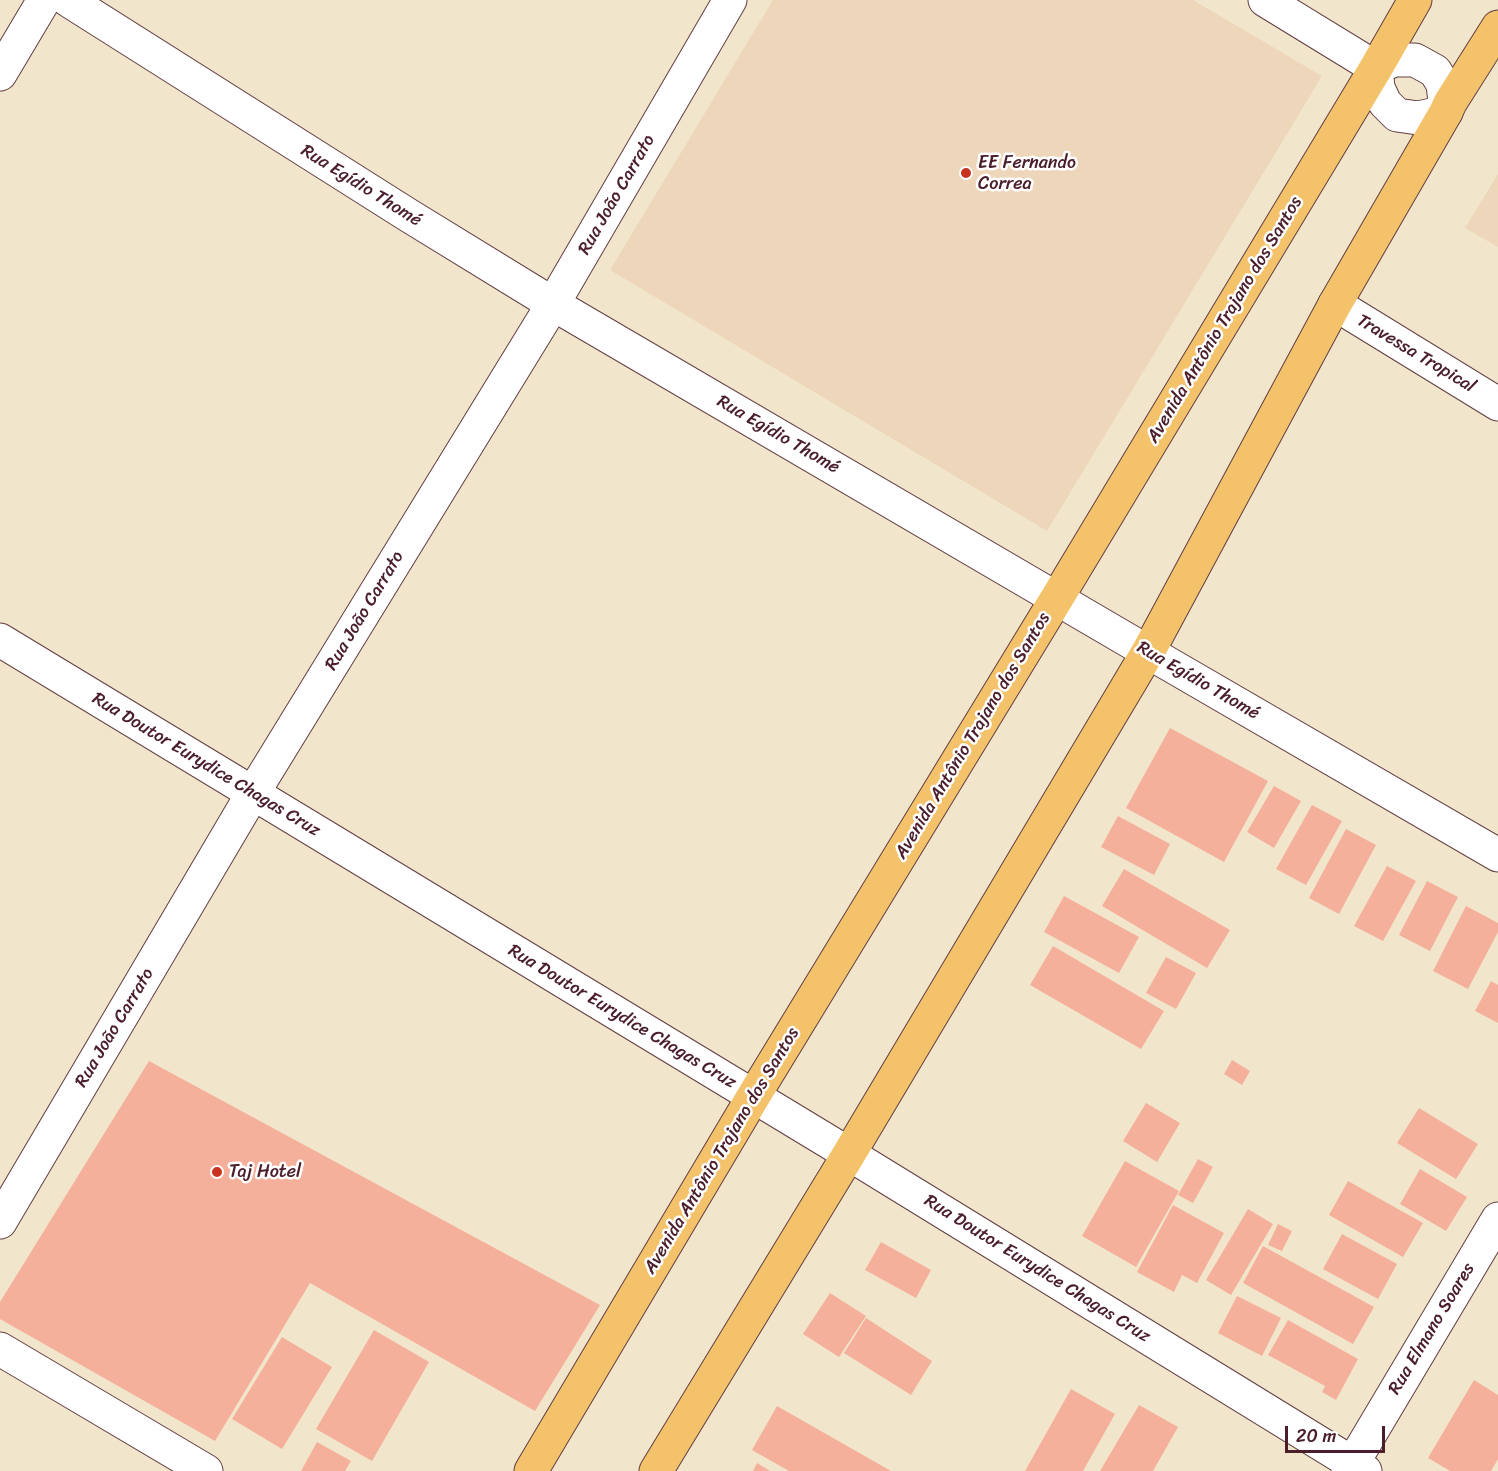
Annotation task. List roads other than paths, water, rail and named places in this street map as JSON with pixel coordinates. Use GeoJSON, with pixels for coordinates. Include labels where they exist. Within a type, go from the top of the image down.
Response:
{"type":"FeatureCollection","features":[{"type":"Feature","properties":{"kind":"main road","name":"Avenida Antônio Trajano dos Santos"},"geometry":{"type":"LineString","coordinates":[[531,1471],[753,1097],[1057,598],[1415,0]]}},
{"type":"Feature","properties":{"kind":"main road"},"geometry":{"type":"LineString","coordinates":[[656,1471],[849,1154],[1148,652],[1335,304],[1450,104],[1498,27]]}},
{"type":"Feature","properties":{"kind":"street"},"geometry":{"type":"LineString","coordinates":[[0,74],[44,0]]}},
{"type":"Feature","properties":{"kind":"street","name":"Rua Egídio Thomé"},"geometry":{"type":"LineString","coordinates":[[68,0],[553,304],[1498,855]]}},
{"type":"Feature","properties":{"kind":"street","name":"Rua João Carrato"},"geometry":{"type":"LineString","coordinates":[[0,1222],[253,794],[553,304],[730,0]]}},
{"type":"Feature","properties":{"kind":"street"},"geometry":{"type":"LineString","coordinates":[[1265,0],[1376,68]]}},
{"type":"Feature","properties":{"kind":"street"},"geometry":{"type":"LineString","coordinates":[[1394,60],[1415,60],[1434,71],[1443,84],[1446,112],[1418,118],[1397,115],[1385,104],[1378,88],[1376,68],[1394,60]]}},
{"type":"Feature","properties":{"kind":"street","name":"Travessa Tropical"},"geometry":{"type":"LineString","coordinates":[[1335,304],[1498,404]]}},
{"type":"Feature","properties":{"kind":"street","name":"Rua Doutor Eurydice Chagas Cruz"},"geometry":{"type":"LineString","coordinates":[[0,640],[849,1154],[1355,1468]]}},
{"type":"Feature","properties":{"kind":"street","name":"Rua Elmano Soares"},"geometry":{"type":"LineString","coordinates":[[1355,1468],[1498,1219]]}},
{"type":"Feature","properties":{"kind":"street"},"geometry":{"type":"LineString","coordinates":[[0,1349],[206,1471]]}},
{"type":"Feature","properties":{"kind":"place","name":"EE Fernando Correa"},"geometry":{"type":"Point","coordinates":[966,173]}},
{"type":"Feature","properties":{"kind":"place","name":"Taj Hotel"},"geometry":{"type":"Point","coordinates":[217,1172]}}]}
